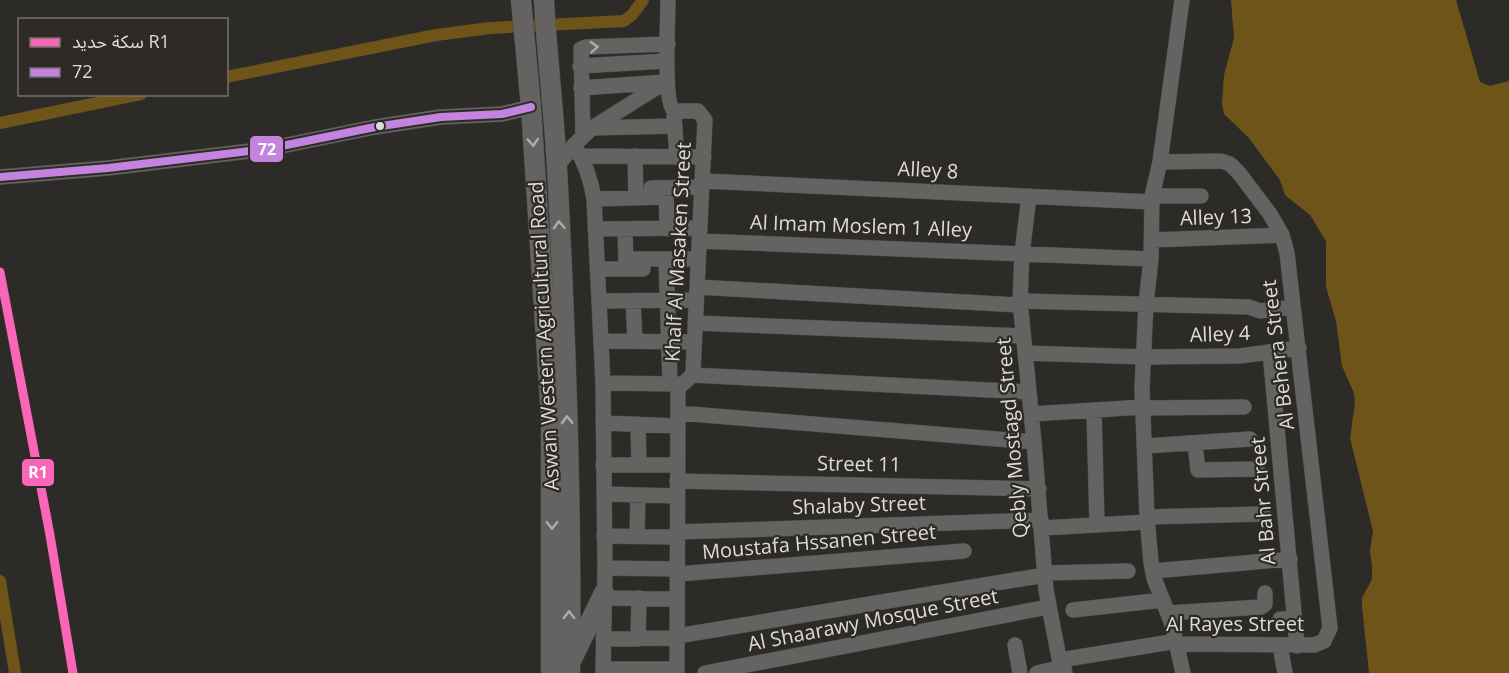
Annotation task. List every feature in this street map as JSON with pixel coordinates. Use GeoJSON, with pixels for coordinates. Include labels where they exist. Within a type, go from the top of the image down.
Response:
{"type":"FeatureCollection","features":[{"type":"Feature","properties":{"kind":"main road","name":"Aswan Western Agricultural Road"},"geometry":{"type":"LineString","coordinates":[[521,0],[531,106],[551,417],[551,673]]}},
{"type":"Feature","properties":{"kind":"main road","name":"Aswan Western Agricultural Road"},"geometry":{"type":"LineString","coordinates":[[544,0],[557,166],[567,443],[570,669]]}},
{"type":"Feature","properties":{"kind":"main road"},"geometry":{"type":"LineString","coordinates":[[570,669],[604,595]]}},
{"type":"Feature","properties":{"kind":"street"},"geometry":{"type":"LineString","coordinates":[[668,0],[667,81],[669,106],[674,119],[676,157]]}},
{"type":"Feature","properties":{"kind":"street"},"geometry":{"type":"LineString","coordinates":[[1182,0],[1160,162],[1152,199],[1151,259],[1143,357],[1143,408],[1148,519],[1153,571],[1166,607],[1183,673]]}},
{"type":"Feature","properties":{"kind":"street"},"geometry":{"type":"LineString","coordinates":[[668,44],[586,46],[580,52],[580,66],[582,141],[594,199],[603,383],[603,671],[677,671]]}},
{"type":"Feature","properties":{"kind":"street"},"geometry":{"type":"LineString","coordinates":[[580,66],[667,61]]}},
{"type":"Feature","properties":{"kind":"street"},"geometry":{"type":"LineString","coordinates":[[557,166],[582,141],[667,81]]}},
{"type":"Feature","properties":{"kind":"street"},"geometry":{"type":"LineString","coordinates":[[581,88],[667,81]]}},
{"type":"Feature","properties":{"kind":"street"},"geometry":{"type":"LineString","coordinates":[[0,177],[108,168],[256,150],[375,127],[441,117],[502,114],[531,106]]}},
{"type":"Feature","properties":{"kind":"street","name":"Khalf Al Masaken Street"},"geometry":{"type":"LineString","coordinates":[[674,119],[694,111],[704,117],[694,342],[678,390],[677,671]]}},
{"type":"Feature","properties":{"kind":"street"},"geometry":{"type":"LineString","coordinates":[[582,141],[674,119]]}},
{"type":"Feature","properties":{"kind":"street"},"geometry":{"type":"LineString","coordinates":[[582,141],[635,156],[704,157]]}},
{"type":"Feature","properties":{"kind":"street"},"geometry":{"type":"LineString","coordinates":[[635,156],[635,193]]}},
{"type":"Feature","properties":{"kind":"street","name":"Al Behera Street"},"geometry":{"type":"LineString","coordinates":[[1160,162],[1221,161],[1230,164],[1270,214],[1282,235],[1287,253],[1299,348],[1330,628]]}},
{"type":"Feature","properties":{"kind":"street","name":"Alley 8"},"geometry":{"type":"LineString","coordinates":[[594,199],[635,193],[666,192],[702,184],[1152,199],[1201,196]]}},
{"type":"Feature","properties":{"kind":"street"},"geometry":{"type":"LineString","coordinates":[[666,192],[668,229]]}},
{"type":"Feature","properties":{"kind":"street","name":"Qebly Mostagd Street"},"geometry":{"type":"LineString","coordinates":[[1029,196],[1022,254],[1020,303],[1039,489],[1048,607],[1063,666]]}},
{"type":"Feature","properties":{"kind":"street","name":"Al Imam Moslem 1 Alley"},"geometry":{"type":"LineString","coordinates":[[595,229],[668,229],[700,235],[1022,254],[1151,259]]}},
{"type":"Feature","properties":{"kind":"street"},"geometry":{"type":"LineString","coordinates":[[625,229],[626,264]]}},
{"type":"Feature","properties":{"kind":"street","name":"Alley 13"},"geometry":{"type":"LineString","coordinates":[[1152,240],[1282,235]]}},
{"type":"Feature","properties":{"kind":"street"},"geometry":{"type":"LineString","coordinates":[[597,269],[626,264],[666,264],[698,259]]}},
{"type":"Feature","properties":{"kind":"street"},"geometry":{"type":"LineString","coordinates":[[666,264],[668,341],[681,381]]}},
{"type":"Feature","properties":{"kind":"street"},"geometry":{"type":"LineString","coordinates":[[599,301],[667,301],[697,293],[1020,303],[1249,307],[1260,310],[1293,307]]}},
{"type":"Feature","properties":{"kind":"street"},"geometry":{"type":"LineString","coordinates":[[633,301],[635,341]]}},
{"type":"Feature","properties":{"kind":"street"},"geometry":{"type":"LineString","coordinates":[[695,323],[1023,336]]}},
{"type":"Feature","properties":{"kind":"street"},"geometry":{"type":"LineString","coordinates":[[601,341],[694,342]]}},
{"type":"Feature","properties":{"kind":"street","name":"Alley 4"},"geometry":{"type":"LineString","coordinates":[[1143,357],[1240,356],[1299,348]]}},
{"type":"Feature","properties":{"kind":"street","name":"Al Bahr Street"},"geometry":{"type":"LineString","coordinates":[[1270,352],[1290,559],[1287,619],[1297,646]]}},
{"type":"Feature","properties":{"kind":"street"},"geometry":{"type":"LineString","coordinates":[[1025,353],[1143,357]]}},
{"type":"Feature","properties":{"kind":"street"},"geometry":{"type":"LineString","coordinates":[[603,383],[681,381],[1029,392]]}},
{"type":"Feature","properties":{"kind":"street"},"geometry":{"type":"LineString","coordinates":[[1031,414],[1143,408],[1244,407]]}},
{"type":"Feature","properties":{"kind":"street"},"geometry":{"type":"LineString","coordinates":[[1094,410],[1098,525]]}},
{"type":"Feature","properties":{"kind":"street"},"geometry":{"type":"LineString","coordinates":[[603,423],[638,424],[678,419],[1034,442]]}},
{"type":"Feature","properties":{"kind":"street"},"geometry":{"type":"LineString","coordinates":[[638,424],[639,465]]}},
{"type":"Feature","properties":{"kind":"street"},"geometry":{"type":"LineString","coordinates":[[1145,446],[1250,439]]}},
{"type":"Feature","properties":{"kind":"street"},"geometry":{"type":"LineString","coordinates":[[1195,443],[1198,470],[1257,470]]}},
{"type":"Feature","properties":{"kind":"street"},"geometry":{"type":"LineString","coordinates":[[603,465],[678,465]]}},
{"type":"Feature","properties":{"kind":"street","name":"Street 11"},"geometry":{"type":"LineString","coordinates":[[604,494],[638,495],[677,488],[1039,489]]}},
{"type":"Feature","properties":{"kind":"street"},"geometry":{"type":"LineString","coordinates":[[637,536],[638,495]]}},
{"type":"Feature","properties":{"kind":"street","name":"Shalaby Street"},"geometry":{"type":"LineString","coordinates":[[604,536],[1042,524],[1098,525],[1148,519],[1263,514]]}},
{"type":"Feature","properties":{"kind":"street","name":"Moustafa Hssanen Street"},"geometry":{"type":"LineString","coordinates":[[604,568],[678,572],[964,551]]}},
{"type":"Feature","properties":{"kind":"street"},"geometry":{"type":"LineString","coordinates":[[1153,571],[1290,559]]}},
{"type":"Feature","properties":{"kind":"street"},"geometry":{"type":"LineString","coordinates":[[603,639],[677,637],[1045,574],[1128,571]]}},
{"type":"Feature","properties":{"kind":"street"},"geometry":{"type":"LineString","coordinates":[[1073,610],[1166,607],[1261,608],[1265,604],[1264,593]]}},
{"type":"Feature","properties":{"kind":"street"},"geometry":{"type":"LineString","coordinates":[[604,595],[677,599]]}},
{"type":"Feature","properties":{"kind":"street"},"geometry":{"type":"LineString","coordinates":[[638,639],[639,598]]}},
{"type":"Feature","properties":{"kind":"street","name":"Al Shaarawy Mosque Street"},"geometry":{"type":"LineString","coordinates":[[705,673],[1048,607]]}},
{"type":"Feature","properties":{"kind":"street","name":"Al Rayes Street"},"geometry":{"type":"LineString","coordinates":[[1036,673],[1171,642],[1280,646],[1322,643],[1330,628]]}},
{"type":"Feature","properties":{"kind":"street"},"geometry":{"type":"LineString","coordinates":[[1015,645],[1020,673]]}},
{"type":"Feature","properties":{"kind":"street"},"geometry":{"type":"LineString","coordinates":[[1280,646],[1285,673]]}},
{"type":"Feature","properties":{"kind":"shaded area"},"geometry":{"type":"Polygon","coordinates":[[[1231,0],[1456,0],[1480,82],[1490,86],[1509,81],[1509,673],[1369,673],[1362,598],[1372,579],[1370,550],[1373,531],[1350,438],[1355,403],[1354,393],[1342,366],[1336,321],[1326,287],[1326,241],[1310,215],[1285,195],[1280,180],[1248,137],[1224,114],[1222,104],[1224,75],[1234,38],[1231,0]]]}},
{"type":"Feature","properties":{"kind":"waterway"},"geometry":{"type":"LineString","coordinates":[[228,77],[436,35],[490,28],[624,21],[632,15],[643,0]]}},
{"type":"Feature","properties":{"kind":"waterway"},"geometry":{"type":"LineString","coordinates":[[0,123],[131,96]]}},
{"type":"Feature","properties":{"kind":"waterway"},"geometry":{"type":"LineString","coordinates":[[0,581],[15,673]]}},
{"type":"Feature","properties":{"kind":"rail line","name":"R1"},"geometry":{"type":"LineString","coordinates":[[0,272],[50,535],[73,673]]}},
{"type":"Feature","properties":{"kind":"transit line","name":"72"},"geometry":{"type":"LineString","coordinates":[[0,177],[108,168],[267,149],[375,127],[441,117],[502,114],[531,107]]}}]}
